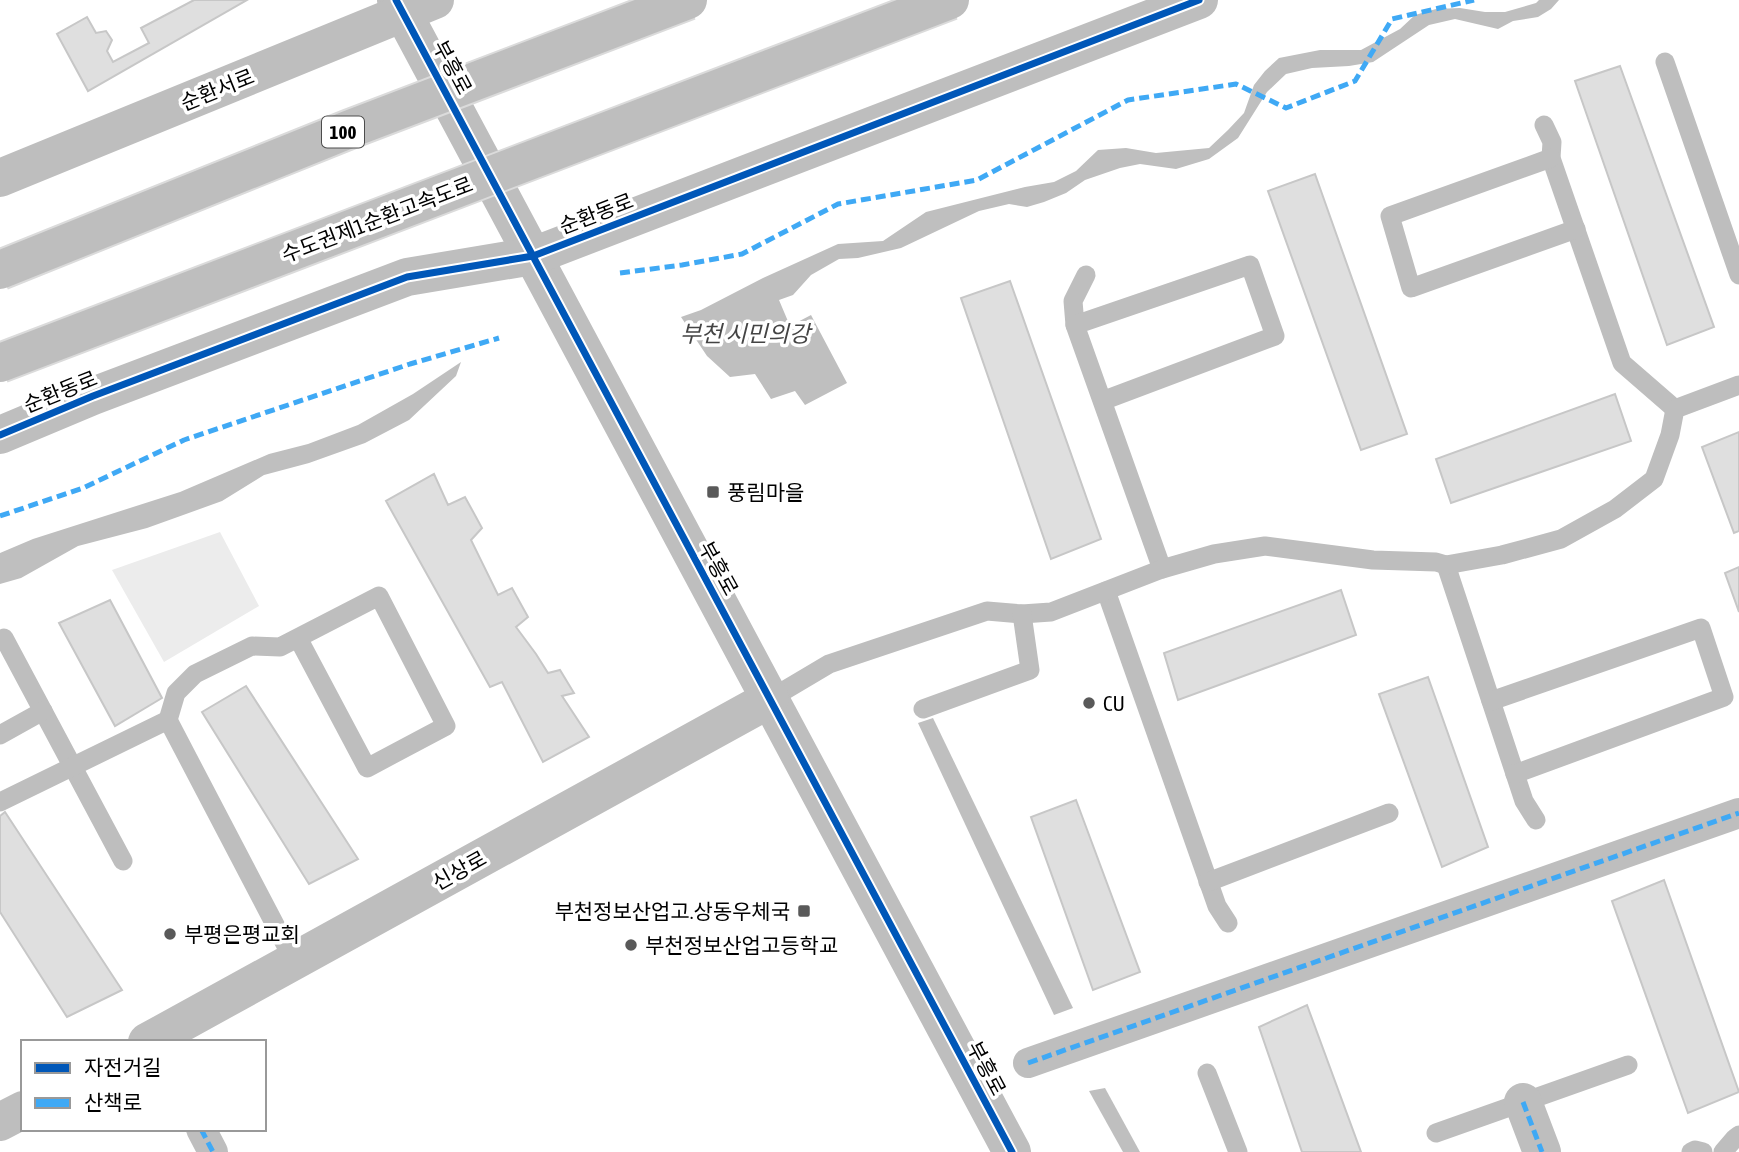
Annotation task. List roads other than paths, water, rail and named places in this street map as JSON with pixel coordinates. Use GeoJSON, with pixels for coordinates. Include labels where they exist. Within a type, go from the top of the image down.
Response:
{"type":"FeatureCollection","features":[{"type":"Feature","properties":{"kind":"main road","name":"100"},"geometry":{"type":"LineString","coordinates":[[0,270],[337,134],[688,0]]}},
{"type":"Feature","properties":{"kind":"main road","name":"수도권제1순환고속도로"},"geometry":{"type":"LineString","coordinates":[[0,363],[950,0]]}},
{"type":"Feature","properties":{"kind":"main road","name":"순환동로"},"geometry":{"type":"LineString","coordinates":[[0,435],[93,396],[407,277],[533,256],[1199,0]]}},
{"type":"Feature","properties":{"kind":"main road","name":"부흥로"},"geometry":{"type":"LineString","coordinates":[[412,4],[533,256],[1012,1152]]}},
{"type":"Feature","properties":{"kind":"main road","name":"순환서로"},"geometry":{"type":"LineString","coordinates":[[0,178],[412,4]]}},
{"type":"Feature","properties":{"kind":"main road","name":"신상로"},"geometry":{"type":"LineString","coordinates":[[151,1040],[770,699]]}},
{"type":"Feature","properties":{"kind":"main road"},"geometry":{"type":"LineString","coordinates":[[1523,1102],[1542,1152]]}},
{"type":"Feature","properties":{"kind":"main road"},"geometry":{"type":"LineString","coordinates":[[0,1122],[21,1111]]}},
{"type":"Feature","properties":{"kind":"street"},"geometry":{"type":"LineString","coordinates":[[1028,1063],[1739,813]]}},
{"type":"Feature","properties":{"kind":"street"},"geometry":{"type":"LineString","coordinates":[[202,1131],[213,1152]]}},
{"type":"Feature","properties":{"kind":"lane"},"geometry":{"type":"LineString","coordinates":[[1665,62],[1739,275]]}},
{"type":"Feature","properties":{"kind":"lane"},"geometry":{"type":"LineString","coordinates":[[1545,125],[1552,142],[1550,158],[1622,363],[1675,409]]}},
{"type":"Feature","properties":{"kind":"lane"},"geometry":{"type":"LineString","coordinates":[[1550,158],[1390,216],[1410,288],[1576,229]]}},
{"type":"Feature","properties":{"kind":"lane"},"geometry":{"type":"LineString","coordinates":[[1075,324],[1250,265],[1275,336],[1102,401]]}},
{"type":"Feature","properties":{"kind":"lane"},"geometry":{"type":"LineString","coordinates":[[1086,275],[1073,301],[1075,324],[1163,569]]}},
{"type":"Feature","properties":{"kind":"lane"},"geometry":{"type":"LineString","coordinates":[[1675,409],[1739,385]]}},
{"type":"Feature","properties":{"kind":"lane"},"geometry":{"type":"LineString","coordinates":[[770,699],[829,664],[987,611],[1022,614],[1051,612],[1163,569],[1214,554],[1265,546],[1373,560],[1436,562],[1446,565],[1502,555],[1562,538],[1615,509],[1654,479],[1670,435],[1675,409]]}},
{"type":"Feature","properties":{"kind":"lane"},"geometry":{"type":"LineString","coordinates":[[1446,565],[1524,801],[1536,820]]}},
{"type":"Feature","properties":{"kind":"lane"},"geometry":{"type":"LineString","coordinates":[[1106,591],[1217,906],[1228,923]]}},
{"type":"Feature","properties":{"kind":"lane"},"geometry":{"type":"LineString","coordinates":[[294,961],[168,720],[176,693],[195,674],[252,646],[280,647],[380,596],[446,726],[367,768],[298,638]]}},
{"type":"Feature","properties":{"kind":"lane"},"geometry":{"type":"LineString","coordinates":[[923,709],[1030,670],[1022,614]]}},
{"type":"Feature","properties":{"kind":"lane"},"geometry":{"type":"LineString","coordinates":[[1491,701],[1701,628],[1724,697],[1515,774]]}},
{"type":"Feature","properties":{"kind":"lane"},"geometry":{"type":"LineString","coordinates":[[0,640],[4,638],[124,861]]}},
{"type":"Feature","properties":{"kind":"lane"},"geometry":{"type":"LineString","coordinates":[[0,735],[43,711]]}},
{"type":"Feature","properties":{"kind":"lane"},"geometry":{"type":"LineString","coordinates":[[0,802],[168,720]]}},
{"type":"Feature","properties":{"kind":"lane"},"geometry":{"type":"LineString","coordinates":[[1208,881],[1389,813]]}},
{"type":"Feature","properties":{"kind":"lane"},"geometry":{"type":"LineString","coordinates":[[1436,1133],[1628,1065]]}},
{"type":"Feature","properties":{"kind":"lane"},"geometry":{"type":"LineString","coordinates":[[1207,1073],[1238,1152]]}},
{"type":"Feature","properties":{"kind":"lane"},"geometry":{"type":"LineString","coordinates":[[1723,1152],[1739,1135]]}},
{"type":"Feature","properties":{"kind":"lane"},"geometry":{"type":"LineString","coordinates":[[1691,1152],[1703,1152]]}},
{"type":"Feature","properties":{"kind":"water","name":"부천 시민의강"},"geometry":{"type":"Polygon","coordinates":[[[1539,0],[1559,0],[1538,17],[1513,21],[1498,29],[1455,19],[1429,25],[1373,62],[1312,68],[1286,74],[1267,92],[1238,138],[1209,159],[1176,169],[1140,164],[1120,168],[1085,180],[1066,193],[1044,202],[1027,207],[1009,204],[979,211],[901,248],[858,258],[839,259],[811,275],[793,295],[779,300],[790,326],[811,315],[847,383],[805,405],[795,391],[771,399],[755,374],[730,377],[707,356],[681,317],[838,244],[883,241],[926,212],[1054,182],[1076,171],[1098,150],[1126,148],[1156,153],[1209,148],[1244,113],[1254,85],[1279,58],[1320,50],[1361,50],[1400,29],[1415,15],[1436,9],[1505,12],[1539,0]]]}},
{"type":"Feature","properties":{"kind":"water"},"geometry":{"type":"Polygon","coordinates":[[[461,362],[456,376],[409,420],[365,443],[309,463],[264,475],[222,501],[147,528],[78,546],[21,578],[0,584],[0,553],[33,539],[180,492],[269,454],[308,444],[358,425],[413,394],[461,362]]]}},
{"type":"Feature","properties":{"kind":"water"},"geometry":{"type":"Polygon","coordinates":[[[933,718],[1073,1008],[1054,1015],[918,723],[933,718]]]}},
{"type":"Feature","properties":{"kind":"water"},"geometry":{"type":"Polygon","coordinates":[[[1105,1088],[1140,1152],[1123,1152],[1089,1091],[1105,1088]]]}},
{"type":"Feature","properties":{"kind":"place","name":"풍림마을"},"geometry":{"type":"Point","coordinates":[713,492]}},
{"type":"Feature","properties":{"kind":"place","name":"CU"},"geometry":{"type":"Point","coordinates":[1089,703]}},
{"type":"Feature","properties":{"kind":"place","name":"부천정보산업고.상동우체국"},"geometry":{"type":"Point","coordinates":[804,911]}},
{"type":"Feature","properties":{"kind":"place","name":"부평은평교회"},"geometry":{"type":"Point","coordinates":[170,934]}},
{"type":"Feature","properties":{"kind":"place","name":"부천정보산업고등학교"},"geometry":{"type":"Point","coordinates":[631,945]}}]}
